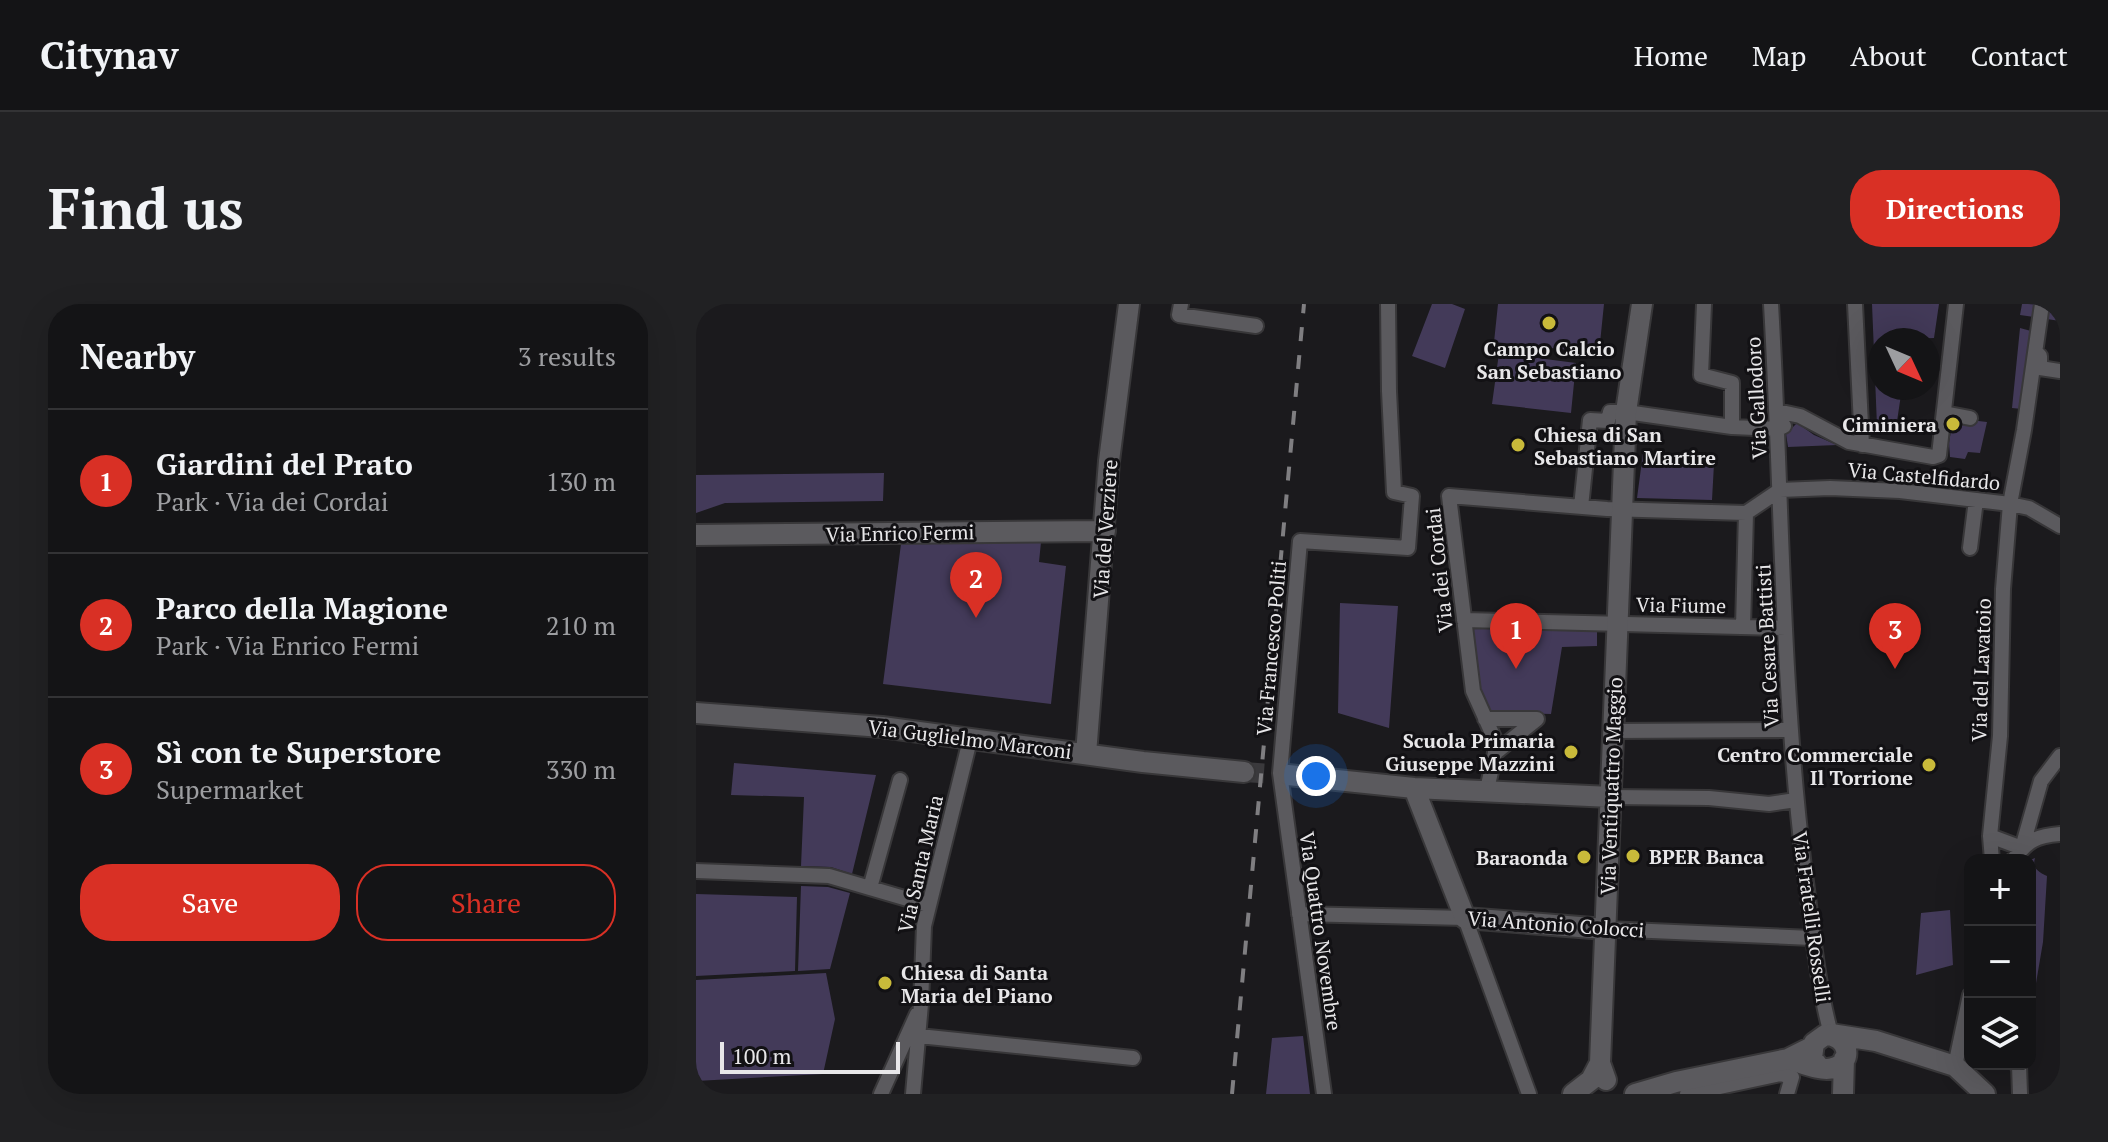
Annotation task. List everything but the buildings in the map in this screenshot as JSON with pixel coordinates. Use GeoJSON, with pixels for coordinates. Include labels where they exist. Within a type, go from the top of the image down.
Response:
{"type":"FeatureCollection","features":[{"type":"Feature","properties":{"kind":"street","name":"Via del Verziere"},"geometry":{"type":"LineString","coordinates":[[1086,754],[1109,461],[1129,304]]}},
{"type":"Feature","properties":{"kind":"street"},"geometry":{"type":"LineString","coordinates":[[1181,304],[1179,315],[1256,326]]}},
{"type":"Feature","properties":{"kind":"street","name":"Via Francesco Politi"},"geometry":{"type":"LineString","coordinates":[[1284,774],[1300,541],[1408,548],[1412,496],[1394,492],[1388,304]]}},
{"type":"Feature","properties":{"kind":"street","name":"Via Ventiquattro Maggio"},"geometry":{"type":"LineString","coordinates":[[1595,1085],[1611,797],[1621,510],[1633,447],[1618,412],[1642,304]]}},
{"type":"Feature","properties":{"kind":"street"},"geometry":{"type":"LineString","coordinates":[[1704,304],[1701,375],[1732,383],[1732,427]]}},
{"type":"Feature","properties":{"kind":"street","name":"Via Gallodoro"},"geometry":{"type":"LineString","coordinates":[[1771,304],[1780,490]]}},
{"type":"Feature","properties":{"kind":"street"},"geometry":{"type":"LineString","coordinates":[[1855,304],[1862,445]]}},
{"type":"Feature","properties":{"kind":"street"},"geometry":{"type":"LineString","coordinates":[[1777,411],[1800,416],[1849,442],[1933,457],[1939,455],[1956,304]]}},
{"type":"Feature","properties":{"kind":"street","name":"Via del Lavatoio"},"geometry":{"type":"LineString","coordinates":[[1992,854],[1990,836],[2000,736],[2003,589],[2010,504],[2042,304]]}},
{"type":"Feature","properties":{"kind":"street"},"geometry":{"type":"LineString","coordinates":[[2036,354],[2040,356],[2040,368],[2060,371]]}},
{"type":"Feature","properties":{"kind":"street"},"geometry":{"type":"LineString","coordinates":[[1780,490],[1746,513],[1581,507],[1590,420],[1608,421],[1618,412],[1732,427],[1778,429],[1800,416]]}},
{"type":"Feature","properties":{"kind":"street"},"geometry":{"type":"LineString","coordinates":[[1944,413],[1970,418]]}},
{"type":"Feature","properties":{"kind":"street","name":"Via Castelfidardo"},"geometry":{"type":"LineString","coordinates":[[1780,490],[1830,488],[1886,491],[2010,504],[2029,508],[2060,526]]}},
{"type":"Feature","properties":{"kind":"street","name":"Via Cesare Battisti"},"geometry":{"type":"LineString","coordinates":[[1780,490],[1796,800]]}},
{"type":"Feature","properties":{"kind":"street","name":"Via dei Cordai"},"geometry":{"type":"LineString","coordinates":[[1487,790],[1495,740],[1473,691],[1449,496],[1581,507]]}},
{"type":"Feature","properties":{"kind":"street"},"geometry":{"type":"LineString","coordinates":[[1970,548],[1976,500]]}},
{"type":"Feature","properties":{"kind":"street","name":"Via Fiume"},"geometry":{"type":"LineString","coordinates":[[1743,627],[1746,513]]}},
{"type":"Feature","properties":{"kind":"street","name":"Via Enrico Fermi"},"geometry":{"type":"LineString","coordinates":[[696,535],[1105,531]]}},
{"type":"Feature","properties":{"kind":"street","name":"Via Fiume"},"geometry":{"type":"LineString","coordinates":[[1464,620],[1785,628]]}},
{"type":"Feature","properties":{"kind":"street","name":"Via Guglielmo Marconi"},"geometry":{"type":"LineString","coordinates":[[696,713],[882,727],[1244,772]]}},
{"type":"Feature","properties":{"kind":"street"},"geometry":{"type":"LineString","coordinates":[[1485,719],[1537,719],[1495,753]]}},
{"type":"Feature","properties":{"kind":"street"},"geometry":{"type":"LineString","coordinates":[[1613,731],[1791,730]]}},
{"type":"Feature","properties":{"kind":"street","name":"Via Santa Maria"},"geometry":{"type":"LineString","coordinates":[[913,1094],[921,1004],[922,946],[928,905],[970,740]]}},
{"type":"Feature","properties":{"kind":"street"},"geometry":{"type":"LineString","coordinates":[[2018,854],[2041,781],[2060,756]]}},
{"type":"Feature","properties":{"kind":"street"},"geometry":{"type":"LineString","coordinates":[[1284,774],[1414,788],[1709,798],[1769,804],[1796,800]]}},
{"type":"Feature","properties":{"kind":"street","name":"Via Quattro Novembre"},"geometry":{"type":"LineString","coordinates":[[1284,774],[1299,914],[1324,1094]]}},
{"type":"Feature","properties":{"kind":"street"},"geometry":{"type":"LineString","coordinates":[[870,888],[900,780]]}},
{"type":"Feature","properties":{"kind":"street"},"geometry":{"type":"LineString","coordinates":[[1414,788],[1529,1094]]}},
{"type":"Feature","properties":{"kind":"street","name":"Via Fratelli Rosselli"},"geometry":{"type":"LineString","coordinates":[[1796,800],[1822,999],[1831,1034],[1841,1039],[1845,1056]]}},
{"type":"Feature","properties":{"kind":"street"},"geometry":{"type":"LineString","coordinates":[[2018,854],[2039,836],[2060,834]]}},
{"type":"Feature","properties":{"kind":"street"},"geometry":{"type":"LineString","coordinates":[[1990,836],[2018,854]]}},
{"type":"Feature","properties":{"kind":"street"},"geometry":{"type":"LineString","coordinates":[[696,871],[829,876],[928,905]]}},
{"type":"Feature","properties":{"kind":"street","name":"Via Antonio Colocci"},"geometry":{"type":"LineString","coordinates":[[1299,914],[1465,918],[1605,929],[1812,938]]}},
{"type":"Feature","properties":{"kind":"street"},"geometry":{"type":"LineString","coordinates":[[881,1094],[921,1004]]}},
{"type":"Feature","properties":{"kind":"street"},"geometry":{"type":"LineString","coordinates":[[1687,1094],[1783,1065],[1812,1047],[1820,1037],[1831,1034],[1876,1041],[1955,1066],[1985,1094]]}},
{"type":"Feature","properties":{"kind":"street"},"geometry":{"type":"LineString","coordinates":[[1955,1066],[1964,1035]]}},
{"type":"Feature","properties":{"kind":"street"},"geometry":{"type":"LineString","coordinates":[[919,1036],[1133,1058]]}},
{"type":"Feature","properties":{"kind":"street"},"geometry":{"type":"LineString","coordinates":[[1595,1085],[1639,1092],[1783,1065],[1836,1068],[1861,1043],[1876,1041]]}},
{"type":"Feature","properties":{"kind":"street"},"geometry":{"type":"LineString","coordinates":[[1812,1047],[1812,1058],[1843,1093]]}},
{"type":"Feature","properties":{"kind":"street"},"geometry":{"type":"LineString","coordinates":[[1843,1093],[1845,1056]]}},
{"type":"Feature","properties":{"kind":"street"},"geometry":{"type":"LineString","coordinates":[[1783,1065],[1792,1077],[1787,1094]]}},
{"type":"Feature","properties":{"kind":"street"},"geometry":{"type":"LineString","coordinates":[[2019,1070],[2020,1094]]}},
{"type":"Feature","properties":{"kind":"shaded area"},"geometry":{"type":"Polygon","coordinates":[[[1432,304],[1452,304],[1465,309],[1445,368],[1412,356],[1432,304]]]}},
{"type":"Feature","properties":{"kind":"shaded area","name":"Campo Calcio San Sebastiano"},"geometry":{"type":"Polygon","coordinates":[[[1498,304],[1604,304],[1599,353],[1494,342],[1498,304]]]}},
{"type":"Feature","properties":{"kind":"shaded area"},"geometry":{"type":"Polygon","coordinates":[[[1872,304],[1939,304],[1935,328],[1873,328],[1872,304]]]}},
{"type":"Feature","properties":{"kind":"shaded area"},"geometry":{"type":"Polygon","coordinates":[[[2022,304],[2060,304],[2060,321],[2020,315],[2022,304]]]}},
{"type":"Feature","properties":{"kind":"shaded area"},"geometry":{"type":"Polygon","coordinates":[[[2020,328],[2031,331],[2022,409],[2012,408],[2020,328]]]}},
{"type":"Feature","properties":{"kind":"shaded area"},"geometry":{"type":"Polygon","coordinates":[[[1499,353],[1576,363],[1571,413],[1492,404],[1499,353]]]}},
{"type":"Feature","properties":{"kind":"shaded area"},"geometry":{"type":"Polygon","coordinates":[[[1876,400],[1900,400],[1896,428],[1877,426],[1876,400]]]}},
{"type":"Feature","properties":{"kind":"shaded area"},"geometry":{"type":"Polygon","coordinates":[[[1953,418],[1987,422],[1980,453],[1968,452],[1965,459],[1950,457],[1953,418]]]}},
{"type":"Feature","properties":{"kind":"shaded area"},"geometry":{"type":"Polygon","coordinates":[[[1797,423],[1837,445],[1788,447],[1786,434],[1797,423]]]}},
{"type":"Feature","properties":{"kind":"shaded area"},"geometry":{"type":"Polygon","coordinates":[[[1643,453],[1714,464],[1712,500],[1637,498],[1643,453]]]}},
{"type":"Feature","properties":{"kind":"shaded area"},"geometry":{"type":"Polygon","coordinates":[[[884,473],[883,501],[725,503],[696,513],[696,475],[884,473]]]}},
{"type":"Feature","properties":{"kind":"shaded area"},"geometry":{"type":"Polygon","coordinates":[[[1041,542],[1039,562],[1066,566],[1051,704],[883,684],[901,544],[1041,542]]]}},
{"type":"Feature","properties":{"kind":"shaded area"},"geometry":{"type":"Polygon","coordinates":[[[1340,603],[1398,606],[1389,728],[1338,713],[1340,603]]]}},
{"type":"Feature","properties":{"kind":"shaded area"},"geometry":{"type":"Polygon","coordinates":[[[1469,625],[1597,627],[1597,646],[1562,647],[1551,714],[1486,712],[1476,690],[1469,625]]]}},
{"type":"Feature","properties":{"kind":"shaded area"},"geometry":{"type":"Polygon","coordinates":[[[734,763],[876,775],[852,874],[831,867],[801,866],[804,797],[731,795],[734,763]]]}},
{"type":"Feature","properties":{"kind":"shaded area"},"geometry":{"type":"Polygon","coordinates":[[[2036,869],[2047,876],[2043,942],[2036,983],[2036,869]]]}},
{"type":"Feature","properties":{"kind":"shaded area"},"geometry":{"type":"Polygon","coordinates":[[[801,886],[828,887],[850,893],[830,969],[798,971],[801,886]]]}},
{"type":"Feature","properties":{"kind":"shaded area"},"geometry":{"type":"Polygon","coordinates":[[[696,894],[797,897],[795,971],[696,976],[696,894]]]}},
{"type":"Feature","properties":{"kind":"shaded area"},"geometry":{"type":"Polygon","coordinates":[[[1950,910],[1953,965],[1916,975],[1921,913],[1950,910]]]}},
{"type":"Feature","properties":{"kind":"shaded area"},"geometry":{"type":"Polygon","coordinates":[[[826,973],[835,1019],[823,1074],[696,1081],[696,980],[826,973]]]}},
{"type":"Feature","properties":{"kind":"shaded area"},"geometry":{"type":"Polygon","coordinates":[[[1303,1036],[1310,1094],[1266,1094],[1272,1038],[1303,1036]]]}},
{"type":"Feature","properties":{"kind":"tunnel"},"geometry":{"type":"LineString","coordinates":[[1244,772],[1288,775]]}},
{"type":"Feature","properties":{"kind":"railway"},"geometry":{"type":"LineString","coordinates":[[1232,1094],[1304,304]]}},
{"type":"Feature","properties":{"kind":"place","name":"Campo Calcio San Sebastiano"},"geometry":{"type":"Point","coordinates":[1549,323]}},
{"type":"Feature","properties":{"kind":"place","name":"Ciminiera"},"geometry":{"type":"Point","coordinates":[1953,424]}},
{"type":"Feature","properties":{"kind":"place","name":"Chiesa di San Sebastiano Martire"},"geometry":{"type":"Point","coordinates":[1518,445]}},
{"type":"Feature","properties":{"kind":"place","name":"Parco della Magione"},"geometry":{"type":"Point","coordinates":[976,618]}},
{"type":"Feature","properties":{"kind":"place","name":"Giardini del Prato"},"geometry":{"type":"Point","coordinates":[1516,669]}},
{"type":"Feature","properties":{"kind":"place","name":"Sì con te Superstore"},"geometry":{"type":"Point","coordinates":[1895,669]}},
{"type":"Feature","properties":{"kind":"place","name":"Scuola Primaria Giuseppe Mazzini"},"geometry":{"type":"Point","coordinates":[1571,752]}},
{"type":"Feature","properties":{"kind":"place","name":"Centro Commerciale Il Torrione"},"geometry":{"type":"Point","coordinates":[1929,765]}},
{"type":"Feature","properties":{"kind":"place","name":"BPER Banca"},"geometry":{"type":"Point","coordinates":[1633,856]}},
{"type":"Feature","properties":{"kind":"place","name":"Baraonda"},"geometry":{"type":"Point","coordinates":[1584,857]}},
{"type":"Feature","properties":{"kind":"place","name":"Chiesa di Santa Maria del Piano"},"geometry":{"type":"Point","coordinates":[885,983]}}]}
